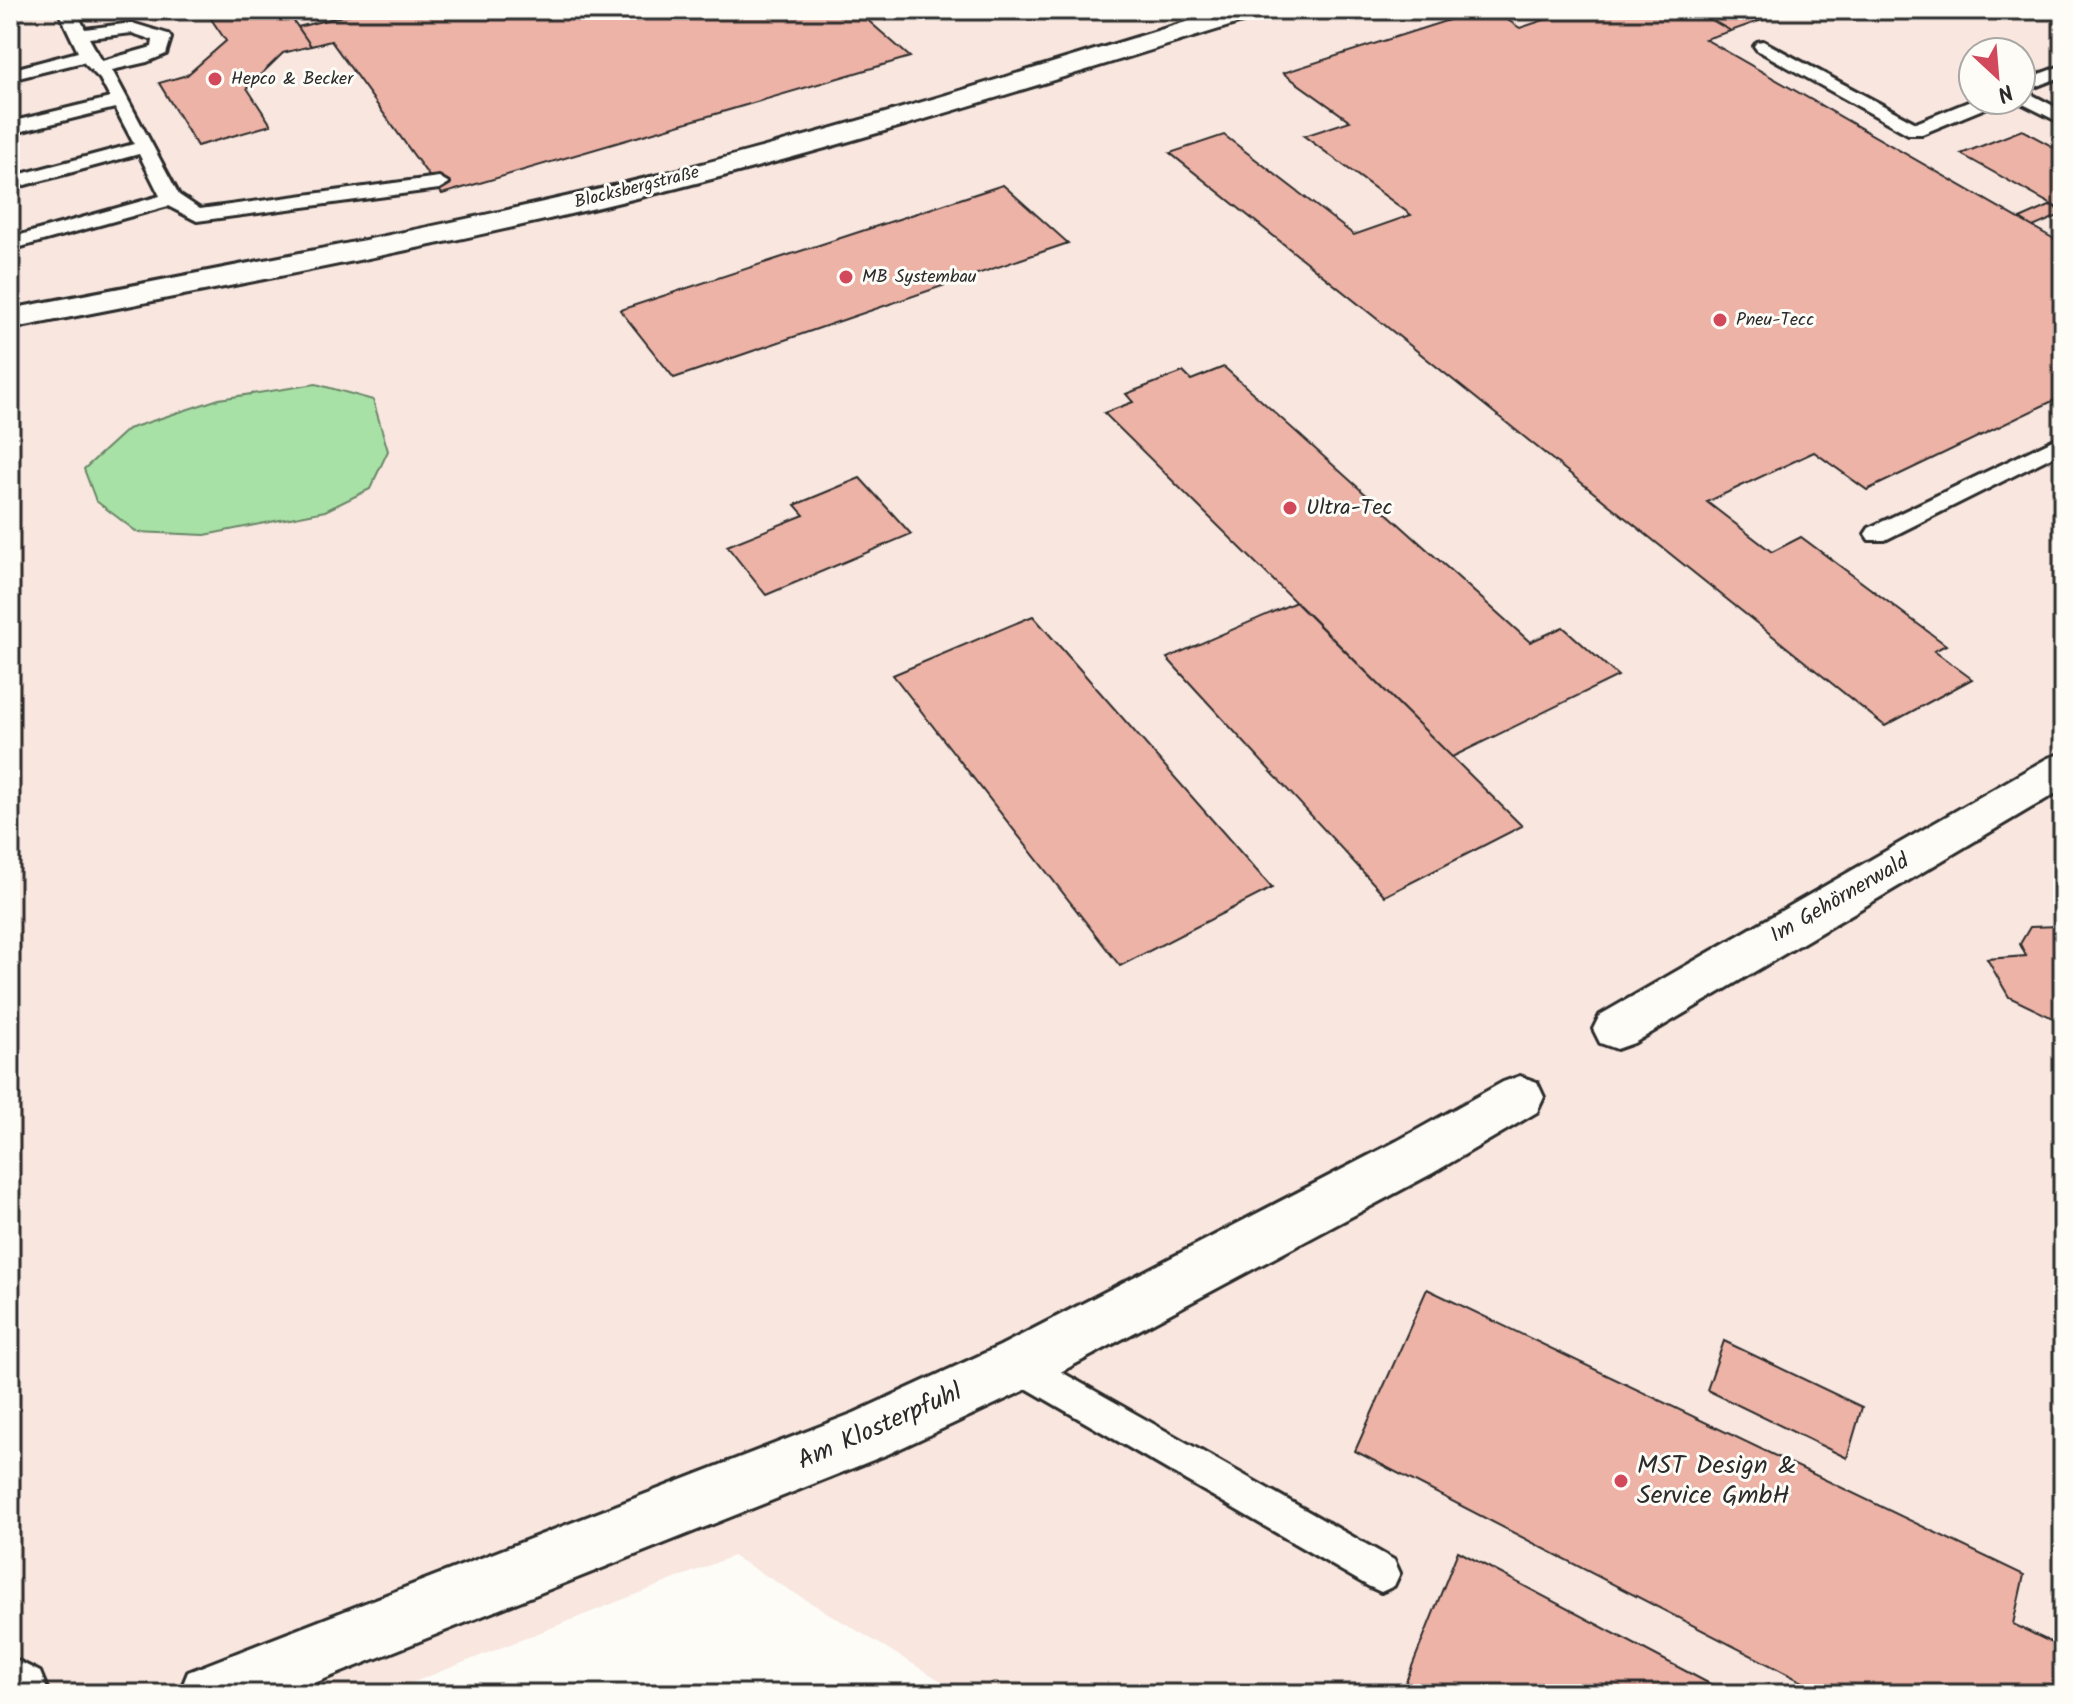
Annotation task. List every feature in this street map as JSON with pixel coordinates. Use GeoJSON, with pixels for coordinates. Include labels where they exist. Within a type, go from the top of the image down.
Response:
{"type":"FeatureCollection","features":[{"type":"Feature","properties":{"kind":"main road","name":"Blocksbergstraße"},"geometry":{"type":"LineString","coordinates":[[10,319],[370,249],[665,182],[908,116],[1253,10]]}},
{"type":"Feature","properties":{"kind":"main road","name":"Im Gehörnerwald"},"geometry":{"type":"LineString","coordinates":[[1617,1029],[2063,769]]}},
{"type":"Feature","properties":{"kind":"main road","name":"Am Klosterpfuhl"},"geometry":{"type":"LineString","coordinates":[[210,1694],[868,1435],[1019,1365],[1415,1157],[1520,1097]]}},
{"type":"Feature","properties":{"kind":"main road"},"geometry":{"type":"LineString","coordinates":[[10,1688],[18,1694]]}},
{"type":"Feature","properties":{"kind":"lane"},"geometry":{"type":"LineString","coordinates":[[67,10],[94,61],[108,76],[171,199],[197,215],[439,183]]}},
{"type":"Feature","properties":{"kind":"lane"},"geometry":{"type":"LineString","coordinates":[[10,75],[94,61],[141,58],[160,50],[162,38],[146,28],[79,35]]}},
{"type":"Feature","properties":{"kind":"lane"},"geometry":{"type":"LineString","coordinates":[[1763,46],[1915,130],[1957,113]]}},
{"type":"Feature","properties":{"kind":"lane"},"geometry":{"type":"LineString","coordinates":[[2037,81],[2063,70]]}},
{"type":"Feature","properties":{"kind":"lane"},"geometry":{"type":"LineString","coordinates":[[10,128],[120,101]]}},
{"type":"Feature","properties":{"kind":"lane"},"geometry":{"type":"LineString","coordinates":[[2037,104],[2063,118]]}},
{"type":"Feature","properties":{"kind":"lane"},"geometry":{"type":"LineString","coordinates":[[10,183],[145,147]]}},
{"type":"Feature","properties":{"kind":"lane"},"geometry":{"type":"LineString","coordinates":[[10,244],[171,199]]}},
{"type":"Feature","properties":{"kind":"lane"},"geometry":{"type":"LineString","coordinates":[[1877,534],[2063,442]]}},
{"type":"Feature","properties":{"kind":"lane"},"geometry":{"type":"LineString","coordinates":[[1019,1365],[1381,1573]]}},
{"type":"Feature","properties":{"kind":"shaded area"},"geometry":{"type":"Polygon","coordinates":[[[10,10],[2063,10],[2063,1694],[963,1694],[733,1556],[384,1694],[10,1694],[10,10]]]}},
{"type":"Feature","properties":{"kind":"green space"},"geometry":{"type":"Polygon","coordinates":[[[316,384],[373,400],[388,451],[370,489],[325,511],[205,535],[137,532],[96,501],[84,469],[128,429],[219,399],[316,384]]]}},
{"type":"Feature","properties":{"kind":"building","name":"Hepco & Becker"},"geometry":{"type":"Polygon","coordinates":[[[205,10],[286,10],[311,46],[283,53],[247,88],[271,125],[197,146],[159,83],[187,75],[226,41],[205,10]]]}},
{"type":"Feature","properties":{"kind":"building"},"geometry":{"type":"Polygon","coordinates":[[[367,10],[856,10],[910,57],[442,194],[331,41],[311,46],[298,27],[367,10]]]}},
{"type":"Feature","properties":{"kind":"building","name":"Pneu-Tecc"},"geometry":{"type":"Polygon","coordinates":[[[1480,10],[1492,10],[1520,28],[1574,10],[1694,10],[1731,31],[1705,39],[2063,244],[2063,396],[1867,490],[1814,452],[1707,502],[1772,552],[1801,537],[1946,645],[1934,651],[1972,679],[1885,726],[1170,153],[1224,135],[1354,235],[1411,215],[1304,136],[1350,121],[1283,73],[1480,10]]]}},
{"type":"Feature","properties":{"kind":"building"},"geometry":{"type":"Polygon","coordinates":[[[1694,10],[1790,10],[1731,31],[1694,10]]]}},
{"type":"Feature","properties":{"kind":"building"},"geometry":{"type":"Polygon","coordinates":[[[2022,130],[2063,152],[2063,211],[1961,154],[2022,130]]]}},
{"type":"Feature","properties":{"kind":"building","name":"MB Systembau"},"geometry":{"type":"Polygon","coordinates":[[[1003,185],[1068,243],[674,378],[620,310],[1003,185]]]}},
{"type":"Feature","properties":{"kind":"building"},"geometry":{"type":"Polygon","coordinates":[[[2052,205],[2063,214],[2033,227],[2020,219],[2052,205]]]}},
{"type":"Feature","properties":{"kind":"building","name":"Ultra-Tec"},"geometry":{"type":"Polygon","coordinates":[[[1224,367],[1530,642],[1563,627],[1618,676],[1452,757],[1104,413],[1133,402],[1126,394],[1183,372],[1191,380],[1224,367]]]}},
{"type":"Feature","properties":{"kind":"building"},"geometry":{"type":"Polygon","coordinates":[[[860,478],[911,534],[766,595],[727,546],[804,515],[795,505],[860,478]]]}},
{"type":"Feature","properties":{"kind":"building"},"geometry":{"type":"Polygon","coordinates":[[[1296,602],[1522,826],[1385,896],[1167,658],[1296,602]]]}},
{"type":"Feature","properties":{"kind":"building"},"geometry":{"type":"Polygon","coordinates":[[[1033,616],[1272,888],[1120,966],[893,675],[1033,616]]]}},
{"type":"Feature","properties":{"kind":"building"},"geometry":{"type":"Polygon","coordinates":[[[2063,917],[2063,1023],[2009,997],[1987,959],[2026,956],[2020,944],[2030,927],[2059,926],[2063,917]]]}},
{"type":"Feature","properties":{"kind":"building","name":"MST Design & Service GmbH"},"geometry":{"type":"Polygon","coordinates":[[[1427,1289],[2024,1575],[2013,1624],[2063,1648],[2063,1694],[1826,1694],[1355,1451],[1427,1289]]]}},
{"type":"Feature","properties":{"kind":"building"},"geometry":{"type":"Polygon","coordinates":[[[1724,1341],[1862,1407],[1847,1458],[1707,1390],[1724,1341]]]}},
{"type":"Feature","properties":{"kind":"building"},"geometry":{"type":"Polygon","coordinates":[[[1458,1551],[1729,1694],[1401,1694],[1458,1551]]]}},
{"type":"Feature","properties":{"kind":"place","name":"Hepco & Becker"},"geometry":{"type":"Point","coordinates":[215,79]}},
{"type":"Feature","properties":{"kind":"place","name":"MB Systembau"},"geometry":{"type":"Point","coordinates":[846,277]}},
{"type":"Feature","properties":{"kind":"place","name":"Pneu-Tecc"},"geometry":{"type":"Point","coordinates":[1720,320]}},
{"type":"Feature","properties":{"kind":"place","name":"Ultra-Tec"},"geometry":{"type":"Point","coordinates":[1290,508]}},
{"type":"Feature","properties":{"kind":"place","name":"MST Design & Service GmbH"},"geometry":{"type":"Point","coordinates":[1621,1481]}}]}
